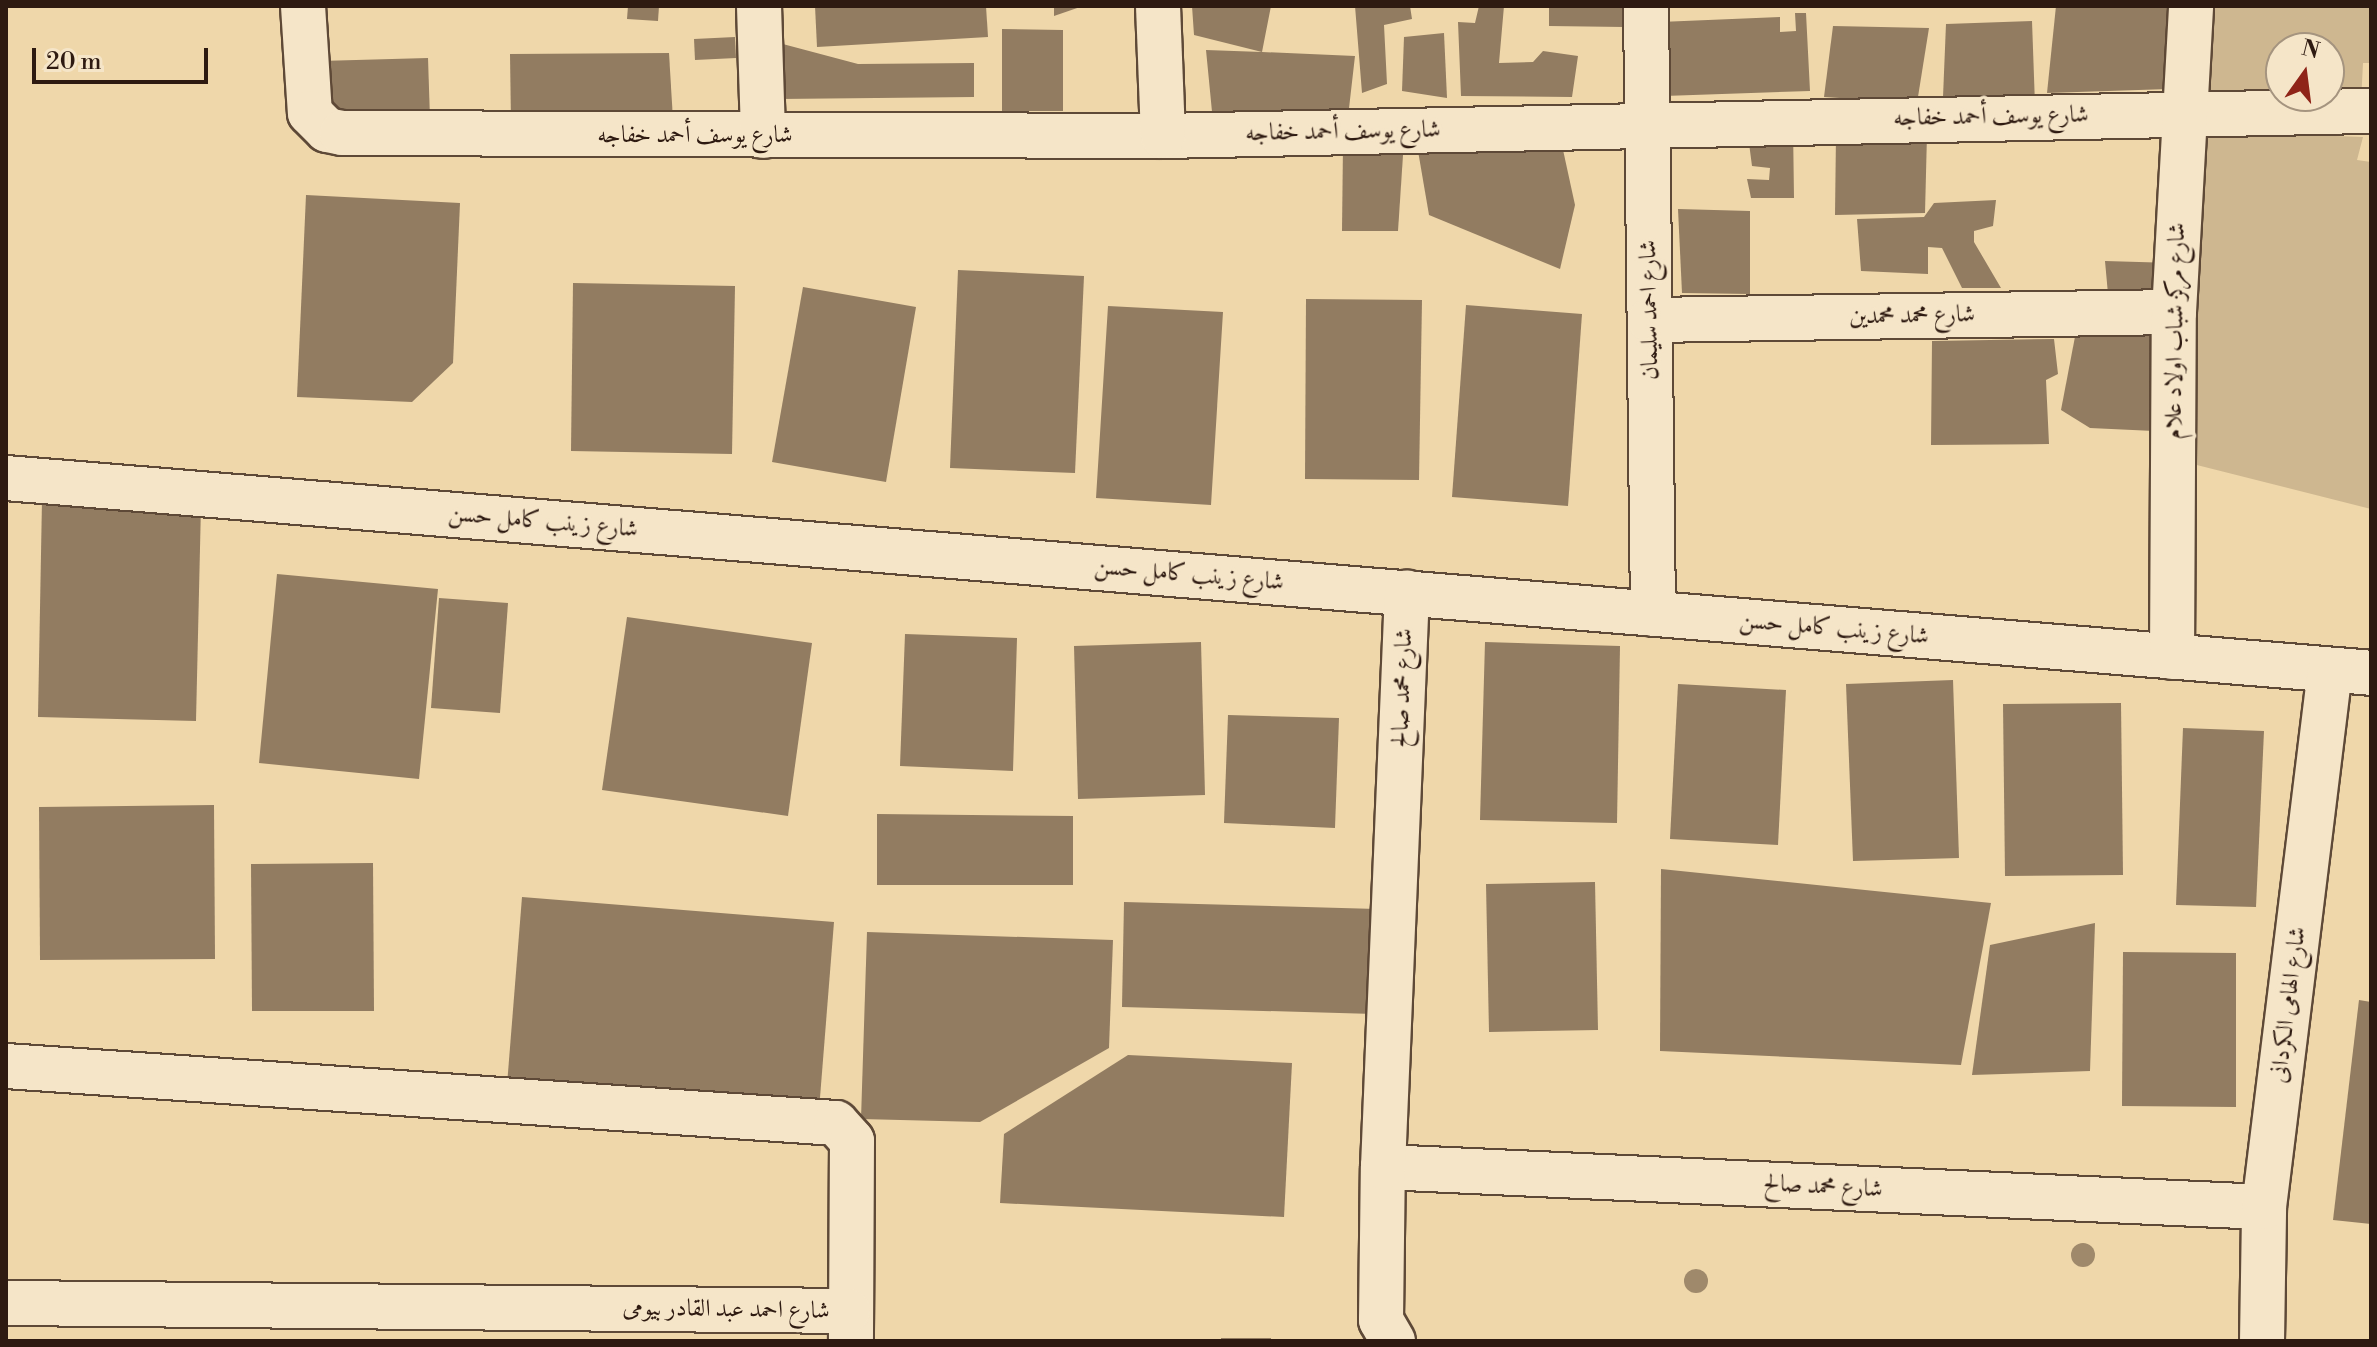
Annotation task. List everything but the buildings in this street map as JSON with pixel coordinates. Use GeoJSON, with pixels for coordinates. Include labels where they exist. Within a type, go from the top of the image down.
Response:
{"type":"FeatureCollection","features":[{"type":"Feature","properties":{"kind":"street","name":"شارع يوسف أحمد خفاجه"},"geometry":{"type":"LineString","coordinates":[[303,6],[310,113],[318,124],[342,133],[1163,136],[2371,111]]}},
{"type":"Feature","properties":{"kind":"street"},"geometry":{"type":"LineString","coordinates":[[759,6],[763,136]]}},
{"type":"Feature","properties":{"kind":"street"},"geometry":{"type":"LineString","coordinates":[[1158,6],[1163,136]]}},
{"type":"Feature","properties":{"kind":"street","name":"شارع احمد سليمان"},"geometry":{"type":"LineString","coordinates":[[1646,6],[1653,614]]}},
{"type":"Feature","properties":{"kind":"street","name":"شارع مركز شباب اولاد علام"},"geometry":{"type":"LineString","coordinates":[[2172,657],[2174,312],[2191,6]]}},
{"type":"Feature","properties":{"kind":"street","name":"شارع محمد محمدين"},"geometry":{"type":"LineString","coordinates":[[1650,320],[2174,312]]}},
{"type":"Feature","properties":{"kind":"street","name":"شارع زينب كامل حسن"},"geometry":{"type":"LineString","coordinates":[[6,478],[2351,672]]}},
{"type":"Feature","properties":{"kind":"street","name":"شارع محمد صالح"},"geometry":{"type":"LineString","coordinates":[[1393,1341],[1381,1320],[1383,1167],[1407,593]]}},
{"type":"Feature","properties":{"kind":"street","name":"شارع الهامى الكردانى"},"geometry":{"type":"LineString","coordinates":[[2262,1341],[2264,1207],[2351,672]]}},
{"type":"Feature","properties":{"kind":"street","name":"شارع احمد عبد القادر بيومى"},"geometry":{"type":"LineString","coordinates":[[6,1066],[836,1123],[852,1141],[849,1326],[6,1303]]}},
{"type":"Feature","properties":{"kind":"street","name":"شارع محمد صالح"},"geometry":{"type":"LineString","coordinates":[[1383,1167],[2264,1207]]}},
{"type":"Feature","properties":{"kind":"shaded area"},"geometry":{"type":"Polygon","coordinates":[[[2208,6],[2371,6],[2371,63],[2363,63],[2361,102],[2345,102],[2345,32],[2265,32],[2265,104],[2192,106],[2208,6]]]}},
{"type":"Feature","properties":{"kind":"shaded area"},"geometry":{"type":"Polygon","coordinates":[[[2198,131],[2363,137],[2357,160],[2371,162],[2371,509],[2173,459],[2198,131]]]}}]}
